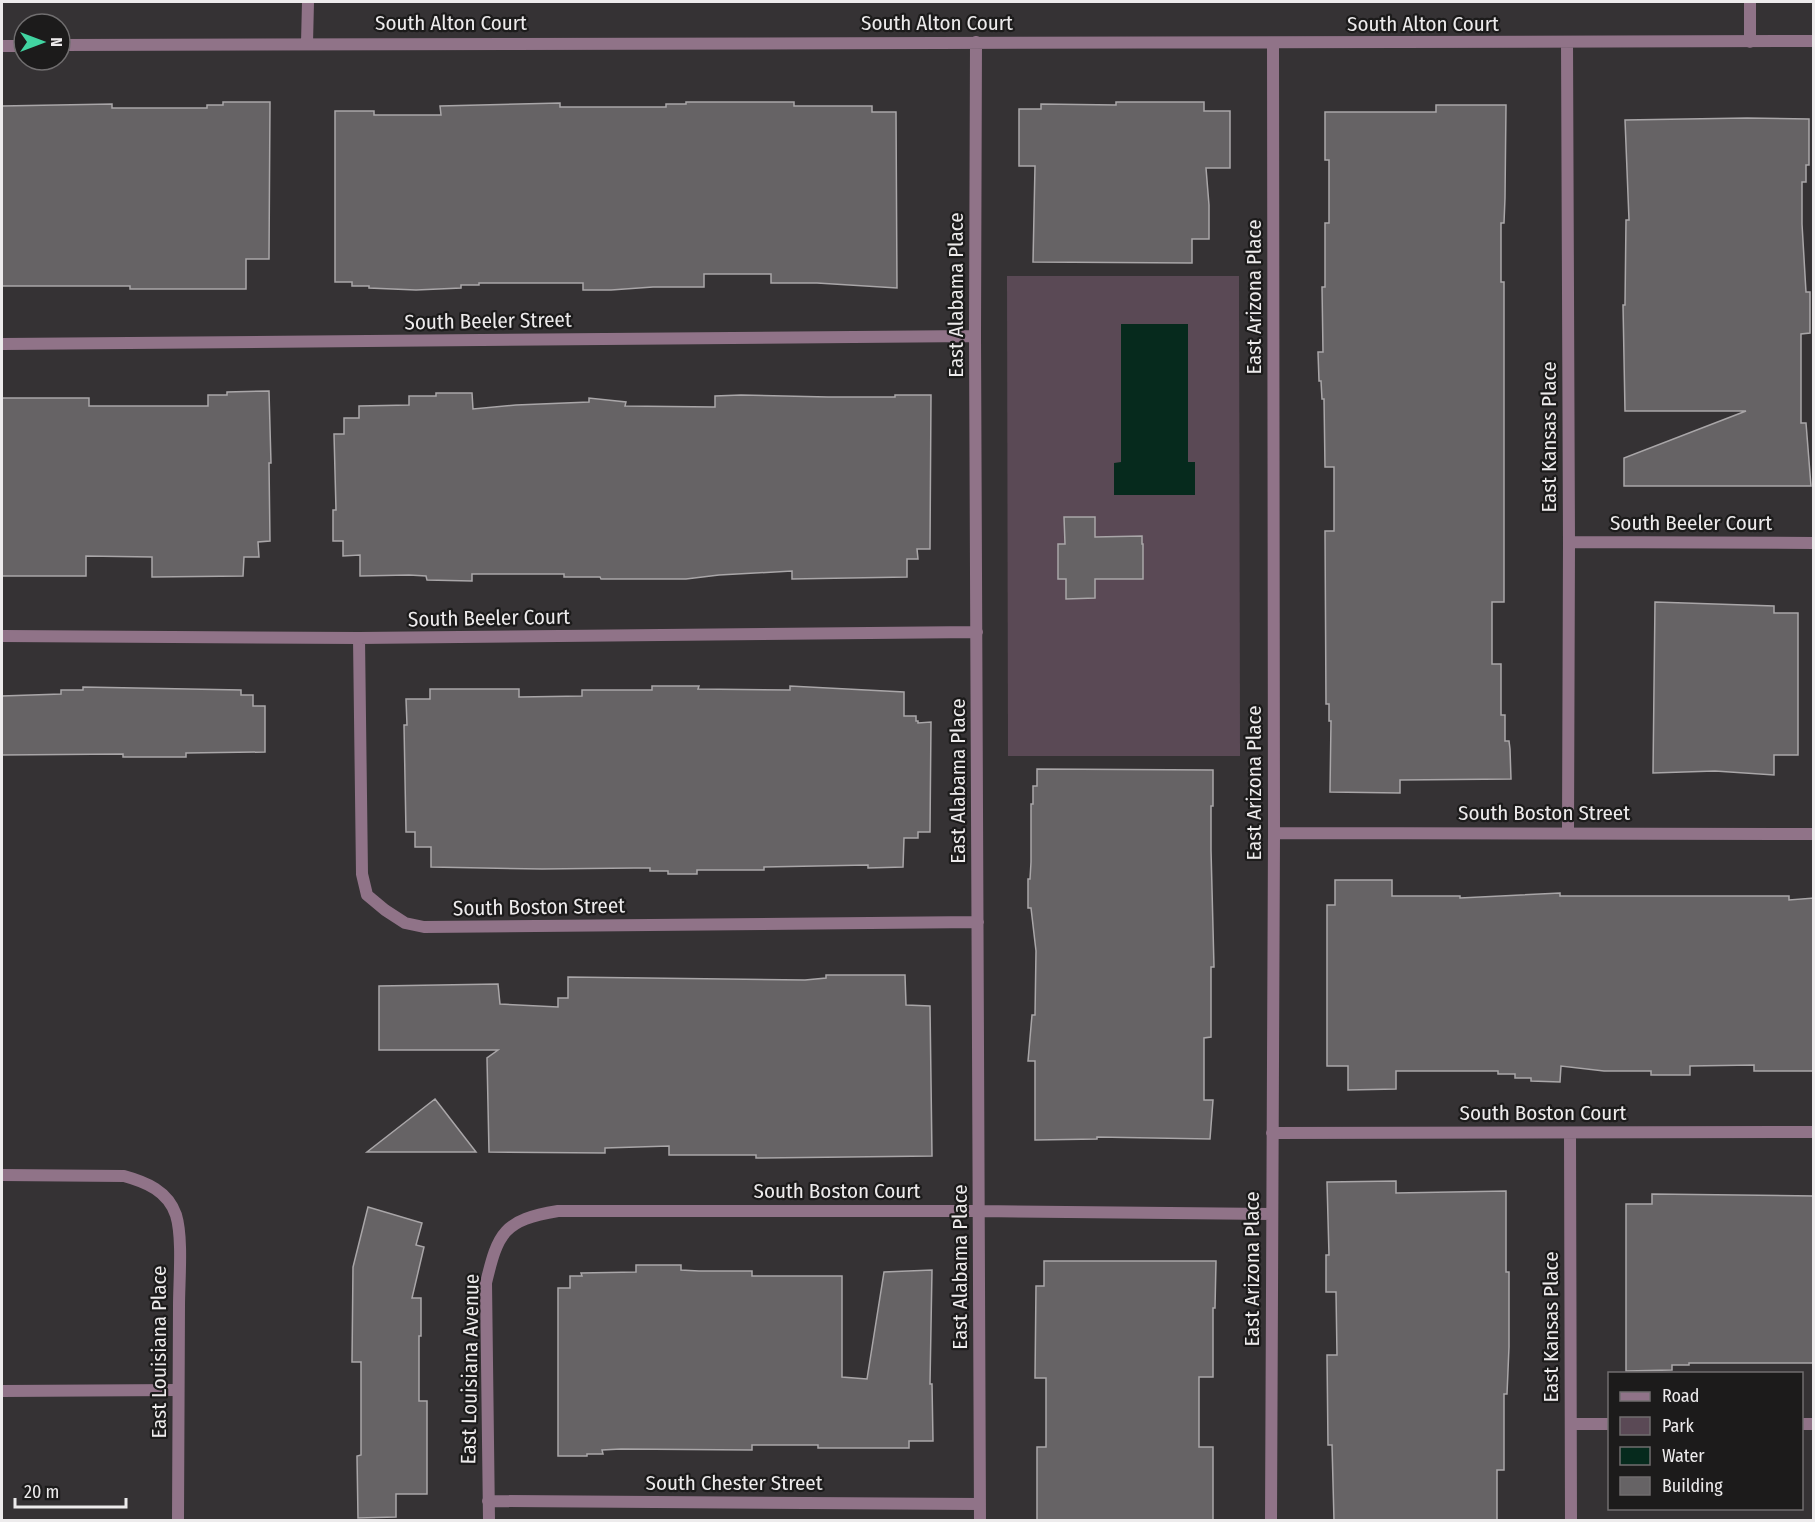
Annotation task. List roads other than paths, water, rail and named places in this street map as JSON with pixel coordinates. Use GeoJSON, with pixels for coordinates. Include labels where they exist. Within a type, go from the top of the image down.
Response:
{"type":"FeatureCollection","features":[{"type":"Feature","properties":{"kind":"street"},"geometry":{"type":"LineString","coordinates":[[308,2],[308,43]]}},
{"type":"Feature","properties":{"kind":"street"},"geometry":{"type":"LineString","coordinates":[[1750,2],[1750,42]]}},
{"type":"Feature","properties":{"kind":"street","name":"South Alton Court"},"geometry":{"type":"LineString","coordinates":[[72,45],[976,42],[1273,45],[1814,41]]}},
{"type":"Feature","properties":{"kind":"street","name":"East Alabama Place"},"geometry":{"type":"LineString","coordinates":[[976,42],[980,1521]]}},
{"type":"Feature","properties":{"kind":"street","name":"East Kansas Place"},"geometry":{"type":"LineString","coordinates":[[1567,43],[1568,832]]}},
{"type":"Feature","properties":{"kind":"street","name":"East Arizona Place"},"geometry":{"type":"LineString","coordinates":[[1271,1521],[1274,833],[1273,45]]}},
{"type":"Feature","properties":{"kind":"street","name":"South Beeler Street"},"geometry":{"type":"LineString","coordinates":[[2,344],[975,336]]}},
{"type":"Feature","properties":{"kind":"street","name":"South Beeler Court"},"geometry":{"type":"LineString","coordinates":[[1569,542],[1814,543]]}},
{"type":"Feature","properties":{"kind":"street","name":"South Beeler Court"},"geometry":{"type":"LineString","coordinates":[[2,636],[359,638],[976,632]]}},
{"type":"Feature","properties":{"kind":"street","name":"South Boston Street"},"geometry":{"type":"LineString","coordinates":[[359,638],[362,874],[367,895],[405,923],[435,927],[978,922]]}},
{"type":"Feature","properties":{"kind":"street","name":"South Boston Street"},"geometry":{"type":"LineString","coordinates":[[1274,833],[1814,834]]}},
{"type":"Feature","properties":{"kind":"street","name":"South Boston Court"},"geometry":{"type":"LineString","coordinates":[[1272,1133],[1814,1132]]}},
{"type":"Feature","properties":{"kind":"street","name":"East Kansas Place"},"geometry":{"type":"LineString","coordinates":[[1570,1133],[1571,1521]]}},
{"type":"Feature","properties":{"kind":"street","name":"East Louisiana Place"},"geometry":{"type":"LineString","coordinates":[[2,1175],[124,1176],[158,1189],[176,1215],[178,1234],[178,1521]]}},
{"type":"Feature","properties":{"kind":"street","name":"South Boston Court"},"geometry":{"type":"LineString","coordinates":[[512,1224],[537,1215],[558,1211],[1272,1214]]}},
{"type":"Feature","properties":{"kind":"street","name":"East Louisiana Avenue"},"geometry":{"type":"LineString","coordinates":[[489,1521],[486,1283],[494,1248],[512,1224]]}},
{"type":"Feature","properties":{"kind":"street"},"geometry":{"type":"LineString","coordinates":[[2,1391],[178,1390]]}},
{"type":"Feature","properties":{"kind":"street"},"geometry":{"type":"LineString","coordinates":[[1571,1424],[1608,1424]]}},
{"type":"Feature","properties":{"kind":"street","name":"South Chester Street"},"geometry":{"type":"LineString","coordinates":[[489,1501],[980,1504]]}},
{"type":"Feature","properties":{"kind":"water"},"geometry":{"type":"Polygon","coordinates":[[[1121,324],[1188,324],[1188,462],[1195,462],[1195,495],[1114,495],[1114,463],[1121,462],[1121,324]]]}}]}
